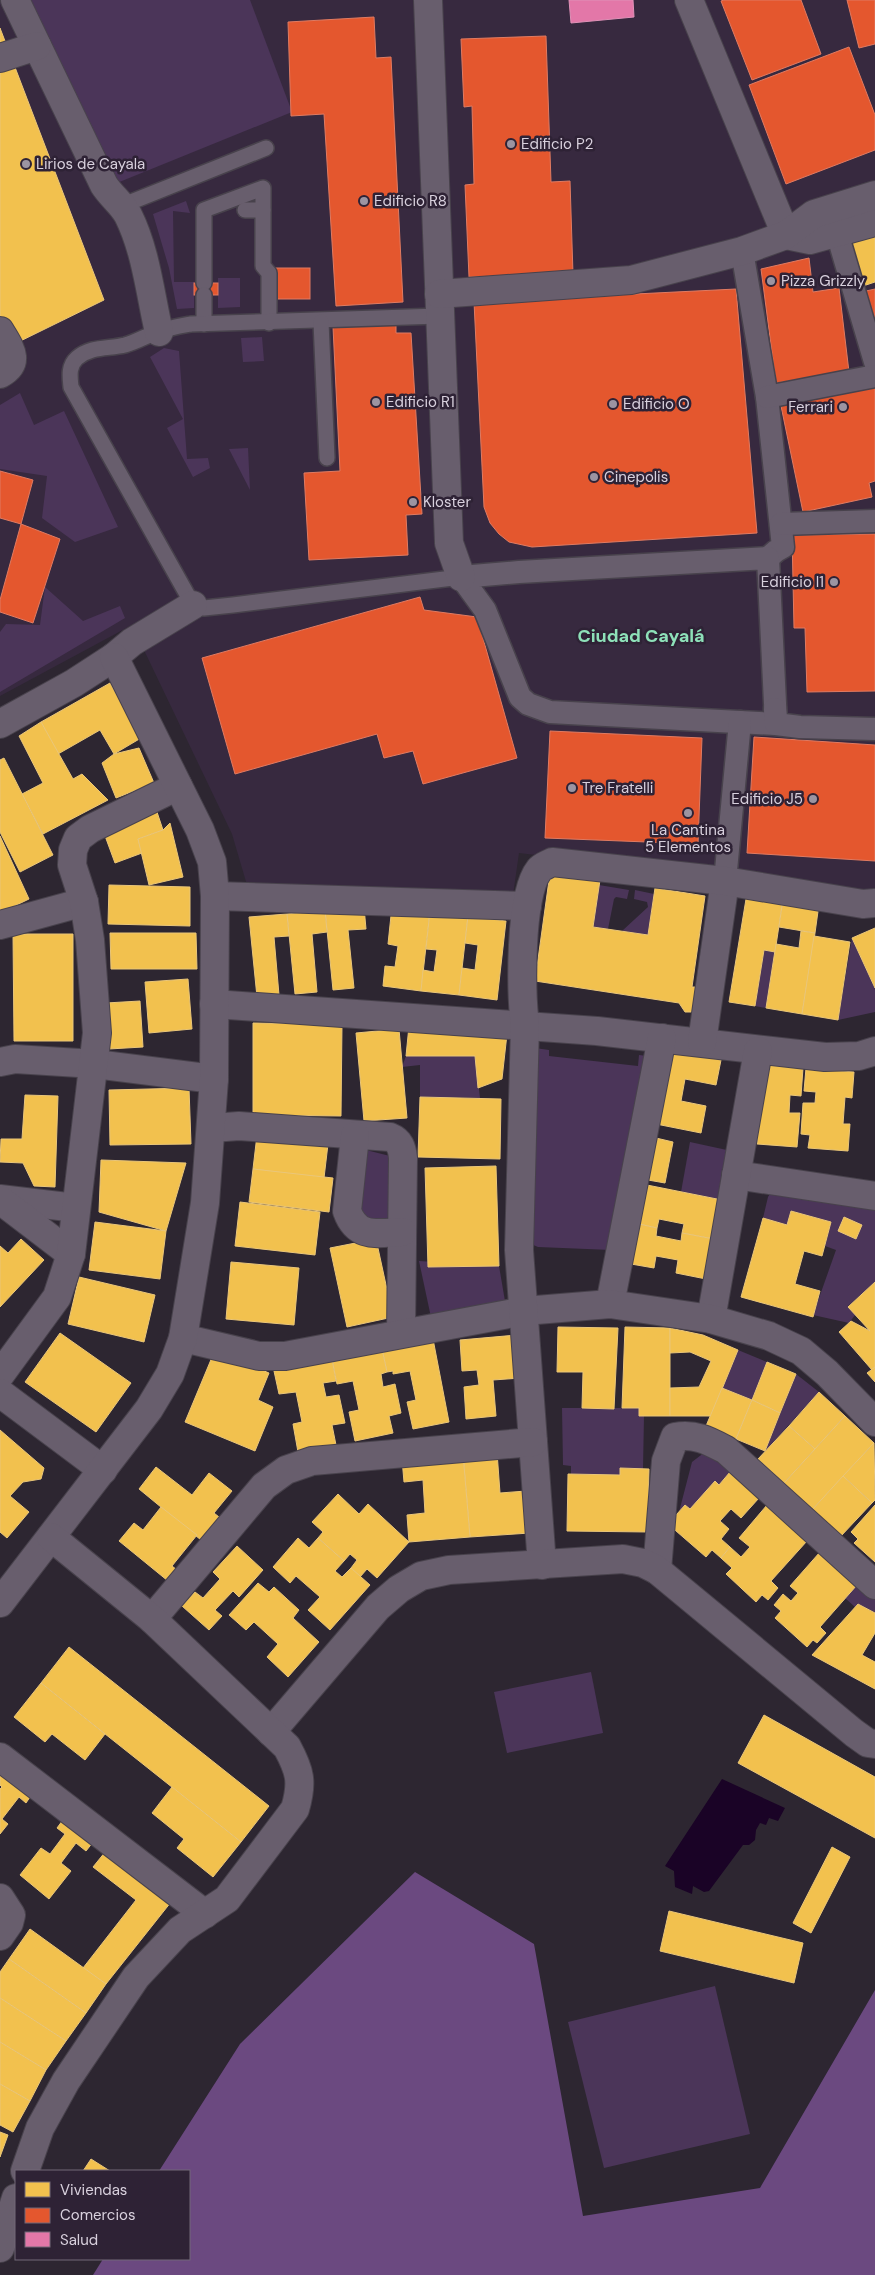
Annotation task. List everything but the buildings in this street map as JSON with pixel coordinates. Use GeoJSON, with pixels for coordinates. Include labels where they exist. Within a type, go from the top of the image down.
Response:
{"type":"FeatureCollection","features":[{"type":"Feature","properties":{"kind":"street"},"geometry":{"type":"LineString","coordinates":[[15,0],[104,185],[127,214],[140,249],[159,332]]}},
{"type":"Feature","properties":{"kind":"street"},"geometry":{"type":"LineString","coordinates":[[428,0],[449,543],[461,577],[768,558],[776,550],[783,547],[767,397],[742,251]]}},
{"type":"Feature","properties":{"kind":"street"},"geometry":{"type":"LineString","coordinates":[[689,0],[786,236]]}},
{"type":"Feature","properties":{"kind":"street"},"geometry":{"type":"LineString","coordinates":[[0,58],[37,46]]}},
{"type":"Feature","properties":{"kind":"street"},"geometry":{"type":"LineString","coordinates":[[439,305],[631,280],[742,251],[786,236],[814,214],[875,195]]}},
{"type":"Feature","properties":{"kind":"street"},"geometry":{"type":"LineString","coordinates":[[786,236],[810,240],[875,222]]}},
{"type":"Feature","properties":{"kind":"street"},"geometry":{"type":"LineString","coordinates":[[837,233],[875,362]]}},
{"type":"Feature","properties":{"kind":"street"},"geometry":{"type":"LineString","coordinates":[[0,331],[12,354],[12,363],[8,370],[0,374]]}},
{"type":"Feature","properties":{"kind":"street"},"geometry":{"type":"LineString","coordinates":[[767,397],[875,376]]}},
{"type":"Feature","properties":{"kind":"street"},"geometry":{"type":"LineString","coordinates":[[781,524],[875,521]]}},
{"type":"Feature","properties":{"kind":"street"},"geometry":{"type":"LineString","coordinates":[[768,558],[776,724],[800,727],[875,729]]}},
{"type":"Feature","properties":{"kind":"street"},"geometry":{"type":"LineString","coordinates":[[0,724],[114,658],[132,642],[193,605]]}},
{"type":"Feature","properties":{"kind":"street"},"geometry":{"type":"LineString","coordinates":[[0,1603],[149,1409],[170,1374],[183,1338],[205,1203],[212,1128],[214,1079],[215,896],[212,862],[200,830],[114,658]]}},
{"type":"Feature","properties":{"kind":"street"},"geometry":{"type":"LineString","coordinates":[[702,1042],[725,882],[740,722]]}},
{"type":"Feature","properties":{"kind":"street"},"geometry":{"type":"LineString","coordinates":[[0,1375],[57,1297],[71,1254],[98,1033],[90,940],[84,902],[72,864],[72,850],[78,838],[90,829],[178,786]]}},
{"type":"Feature","properties":{"kind":"street"},"geometry":{"type":"LineString","coordinates":[[542,1565],[519,1250],[525,1026],[521,997],[527,906],[538,872],[552,862],[725,882],[863,904],[875,903]]}},
{"type":"Feature","properties":{"kind":"street"},"geometry":{"type":"LineString","coordinates":[[215,896],[527,906]]}},
{"type":"Feature","properties":{"kind":"street"},"geometry":{"type":"LineString","coordinates":[[0,925],[84,902]]}},
{"type":"Feature","properties":{"kind":"street"},"geometry":{"type":"LineString","coordinates":[[214,1004],[525,1026],[702,1042],[758,1051],[825,1057],[859,1056],[875,1051]]}},
{"type":"Feature","properties":{"kind":"street"},"geometry":{"type":"LineString","coordinates":[[610,1304],[662,1038]]}},
{"type":"Feature","properties":{"kind":"street"},"geometry":{"type":"LineString","coordinates":[[710,1319],[758,1051]]}},
{"type":"Feature","properties":{"kind":"street"},"geometry":{"type":"LineString","coordinates":[[0,1062],[15,1059],[95,1064],[214,1079]]}},
{"type":"Feature","properties":{"kind":"street"},"geometry":{"type":"LineString","coordinates":[[212,1128],[239,1126],[390,1138],[400,1145],[403,1158],[401,1333]]}},
{"type":"Feature","properties":{"kind":"street"},"geometry":{"type":"LineString","coordinates":[[355,1136],[347,1210],[350,1218],[355,1226],[369,1233],[402,1232]]}},
{"type":"Feature","properties":{"kind":"street"},"geometry":{"type":"LineString","coordinates":[[736,1175],[875,1196]]}},
{"type":"Feature","properties":{"kind":"street"},"geometry":{"type":"LineString","coordinates":[[0,1200],[76,1208]]}},
{"type":"Feature","properties":{"kind":"street"},"geometry":{"type":"LineString","coordinates":[[0,1200],[71,1254]]}},
{"type":"Feature","properties":{"kind":"street"},"geometry":{"type":"LineString","coordinates":[[183,1338],[259,1356],[276,1356],[524,1311],[610,1304],[710,1319],[769,1336],[801,1351],[827,1373],[875,1422]]}},
{"type":"Feature","properties":{"kind":"street"},"geometry":{"type":"LineString","coordinates":[[0,1394],[103,1470]]}},
{"type":"Feature","properties":{"kind":"street"},"geometry":{"type":"LineString","coordinates":[[657,1570],[666,1461],[675,1437],[685,1435],[704,1438],[726,1450],[875,1585]]}},
{"type":"Feature","properties":{"kind":"street"},"geometry":{"type":"LineString","coordinates":[[152,1620],[264,1486],[286,1470],[312,1461],[533,1442]]}},
{"type":"Feature","properties":{"kind":"street"},"geometry":{"type":"LineString","coordinates":[[25,2170],[40,2128],[66,2081],[136,1977],[180,1930],[227,1899],[295,1809],[301,1791],[299,1768],[287,1747],[152,1620],[51,1537]]}},
{"type":"Feature","properties":{"kind":"street"},"geometry":{"type":"LineString","coordinates":[[271,1732],[378,1607],[399,1589],[421,1576],[449,1570],[623,1559],[643,1563],[657,1570],[854,1733],[868,1743],[875,1744]]}},
{"type":"Feature","properties":{"kind":"street"},"geometry":{"type":"LineString","coordinates":[[0,1757],[205,1914]]}},
{"type":"Feature","properties":{"kind":"street"},"geometry":{"type":"LineString","coordinates":[[0,1898],[11,1915],[10,1923],[0,1936]]}},
{"type":"Feature","properties":{"kind":"street"},"geometry":{"type":"LineString","coordinates":[[1,2245],[15,2201]]}},
{"type":"Feature","properties":{"kind":"lane"},"geometry":{"type":"LineString","coordinates":[[121,206],[266,148]]}},
{"type":"Feature","properties":{"kind":"lane"},"geometry":{"type":"LineString","coordinates":[[204,324],[204,210],[263,188],[263,266],[269,273],[270,323]]}},
{"type":"Feature","properties":{"kind":"lane"},"geometry":{"type":"LineString","coordinates":[[245,210],[263,210]]}},
{"type":"Feature","properties":{"kind":"lane"},"geometry":{"type":"LineString","coordinates":[[439,305],[321,322],[191,324],[159,332],[126,345],[105,347],[86,352],[76,359],[70,367],[71,387],[193,605],[204,608],[233,605],[461,577],[485,610],[520,697],[528,704],[550,712],[776,724]]}},
{"type":"Feature","properties":{"kind":"lane"},"geometry":{"type":"LineString","coordinates":[[321,322],[327,458]]}},
{"type":"Feature","properties":{"kind":"shaded area"},"geometry":{"type":"Polygon","coordinates":[[[0,0],[875,0],[875,895],[519,853],[513,895],[247,885],[232,834],[132,625],[0,696],[0,0]]]}},
{"type":"Feature","properties":{"kind":"shaded area"},"geometry":{"type":"Polygon","coordinates":[[[30,0],[250,0],[292,112],[112,185],[30,0]]]}},
{"type":"Feature","properties":{"kind":"shaded area"},"geometry":{"type":"Polygon","coordinates":[[[186,201],[190,213],[173,211],[174,282],[194,282],[194,308],[177,309],[169,268],[153,214],[186,201]]]}},
{"type":"Feature","properties":{"kind":"shaded area"},"geometry":{"type":"Polygon","coordinates":[[[218,278],[240,278],[240,307],[218,308],[218,278]]]}},
{"type":"Feature","properties":{"kind":"shaded area"},"geometry":{"type":"Polygon","coordinates":[[[262,337],[264,361],[243,362],[241,338],[262,337]]]}},
{"type":"Feature","properties":{"kind":"shaded area"},"geometry":{"type":"Polygon","coordinates":[[[164,348],[179,351],[187,459],[208,458],[210,468],[193,477],[167,428],[183,419],[150,357],[164,348]]]}},
{"type":"Feature","properties":{"kind":"shaded area"},"geometry":{"type":"Polygon","coordinates":[[[20,393],[34,425],[64,411],[118,527],[75,542],[42,518],[47,476],[0,469],[0,405],[20,393]]]}},
{"type":"Feature","properties":{"kind":"shaded area"},"geometry":{"type":"Polygon","coordinates":[[[248,448],[250,490],[229,449],[248,448]]]}},
{"type":"Feature","properties":{"kind":"shaded area"},"geometry":{"type":"Polygon","coordinates":[[[45,587],[83,621],[120,606],[125,618],[0,692],[0,632],[6,624],[40,625],[45,587]]]}},
{"type":"Feature","properties":{"kind":"shaded area"},"geometry":{"type":"Polygon","coordinates":[[[599,885],[629,890],[627,899],[616,897],[614,899],[608,929],[593,927],[599,885]]]}},
{"type":"Feature","properties":{"kind":"shaded area"},"geometry":{"type":"Polygon","coordinates":[[[635,890],[654,894],[648,935],[622,931],[648,907],[647,902],[634,899],[635,890]]]}},
{"type":"Feature","properties":{"kind":"shaded area"},"geometry":{"type":"Polygon","coordinates":[[[852,938],[875,988],[875,1012],[838,1020],[852,938]]]}},
{"type":"Feature","properties":{"kind":"shaded area"},"geometry":{"type":"Polygon","coordinates":[[[764,950],[775,952],[766,1008],[755,1006],[764,950]]]}},
{"type":"Feature","properties":{"kind":"shaded area"},"geometry":{"type":"Polygon","coordinates":[[[535,1048],[549,1050],[549,1056],[638,1066],[639,1055],[647,1056],[611,1250],[538,1247],[531,1244],[535,1048]]]}},
{"type":"Feature","properties":{"kind":"shaded area"},"geometry":{"type":"Polygon","coordinates":[[[406,1056],[475,1056],[480,1098],[420,1097],[420,1065],[402,1067],[406,1056]]]}},
{"type":"Feature","properties":{"kind":"shaded area"},"geometry":{"type":"Polygon","coordinates":[[[690,1142],[736,1152],[727,1201],[681,1192],[690,1142]]]}},
{"type":"Feature","properties":{"kind":"shaded area"},"geometry":{"type":"Polygon","coordinates":[[[362,1149],[390,1156],[390,1225],[361,1219],[362,1149]]]}},
{"type":"Feature","properties":{"kind":"shaded area"},"geometry":{"type":"Polygon","coordinates":[[[775,1185],[875,1202],[875,1282],[848,1306],[855,1315],[849,1323],[813,1315],[836,1250],[825,1246],[831,1222],[791,1211],[787,1225],[763,1218],[768,1197],[775,1185]]]}},
{"type":"Feature","properties":{"kind":"shaded area"},"geometry":{"type":"Polygon","coordinates":[[[419,1261],[499,1266],[506,1307],[432,1322],[419,1261]]]}},
{"type":"Feature","properties":{"kind":"shaded area"},"geometry":{"type":"Polygon","coordinates":[[[738,1350],[767,1362],[752,1400],[722,1388],[738,1350]]]}},
{"type":"Feature","properties":{"kind":"shaded area"},"geometry":{"type":"Polygon","coordinates":[[[796,1374],[819,1392],[765,1451],[796,1374]]]}},
{"type":"Feature","properties":{"kind":"shaded area"},"geometry":{"type":"Polygon","coordinates":[[[562,1408],[639,1408],[639,1415],[644,1416],[643,1469],[620,1468],[620,1475],[571,1474],[571,1466],[563,1465],[562,1408]]]}},
{"type":"Feature","properties":{"kind":"shaded area"},"geometry":{"type":"Polygon","coordinates":[[[705,1452],[730,1472],[719,1485],[690,1509],[685,1505],[679,1512],[692,1462],[705,1452]]]}},
{"type":"Feature","properties":{"kind":"shaded area"},"geometry":{"type":"Polygon","coordinates":[[[857,1585],[875,1597],[875,1613],[858,1604],[855,1607],[845,1598],[857,1585]]]}},
{"type":"Feature","properties":{"kind":"shaded area"},"geometry":{"type":"Polygon","coordinates":[[[591,1672],[603,1733],[507,1753],[494,1692],[591,1672]]]}},
{"type":"Feature","properties":{"kind":"shaded area"},"geometry":{"type":"Polygon","coordinates":[[[722,1779],[785,1808],[778,1821],[769,1818],[766,1825],[760,1823],[756,1830],[755,1840],[749,1845],[743,1845],[709,1891],[704,1892],[693,1886],[692,1894],[675,1887],[674,1871],[665,1866],[722,1779]]]}},
{"type":"Feature","properties":{"kind":"shaded area"},"geometry":{"type":"Polygon","coordinates":[[[415,1872],[534,1944],[583,2216],[760,2188],[875,1990],[875,2275],[93,2275],[102,2260],[190,2260],[190,2170],[160,2170],[240,2044],[415,1872]]]}},
{"type":"Feature","properties":{"kind":"shaded area"},"geometry":{"type":"Polygon","coordinates":[[[715,1986],[750,2134],[604,2168],[568,2022],[715,1986]]]}},
{"type":"Feature","properties":{"kind":"place","name":"Edificio P2"},"geometry":{"type":"Point","coordinates":[511,144]}},
{"type":"Feature","properties":{"kind":"place","name":"Lirios de Cayala"},"geometry":{"type":"Point","coordinates":[26,164]}},
{"type":"Feature","properties":{"kind":"place","name":"Edificio R8"},"geometry":{"type":"Point","coordinates":[364,201]}},
{"type":"Feature","properties":{"kind":"place","name":"Pizza Grizzly"},"geometry":{"type":"Point","coordinates":[771,281]}},
{"type":"Feature","properties":{"kind":"place","name":"Edificio R1"},"geometry":{"type":"Point","coordinates":[376,402]}},
{"type":"Feature","properties":{"kind":"place","name":"Edificio O"},"geometry":{"type":"Point","coordinates":[613,404]}},
{"type":"Feature","properties":{"kind":"place","name":"Ferrari"},"geometry":{"type":"Point","coordinates":[843,407]}},
{"type":"Feature","properties":{"kind":"place","name":"Cinepolis"},"geometry":{"type":"Point","coordinates":[594,477]}},
{"type":"Feature","properties":{"kind":"place","name":"Kloster"},"geometry":{"type":"Point","coordinates":[413,502]}},
{"type":"Feature","properties":{"kind":"place","name":"Edificio I1"},"geometry":{"type":"Point","coordinates":[834,582]}},
{"type":"Feature","properties":{"kind":"place","name":"Tre Fratelli"},"geometry":{"type":"Point","coordinates":[572,788]}},
{"type":"Feature","properties":{"kind":"place","name":"Edificio J5"},"geometry":{"type":"Point","coordinates":[813,799]}},
{"type":"Feature","properties":{"kind":"place","name":"La Cantina 5 Elementos"},"geometry":{"type":"Point","coordinates":[688,813]}},
{"type":"Feature","properties":{"kind":"district","name":"Ciudad Cayalá"},"geometry":{"type":"Point","coordinates":[641,636]}}]}
